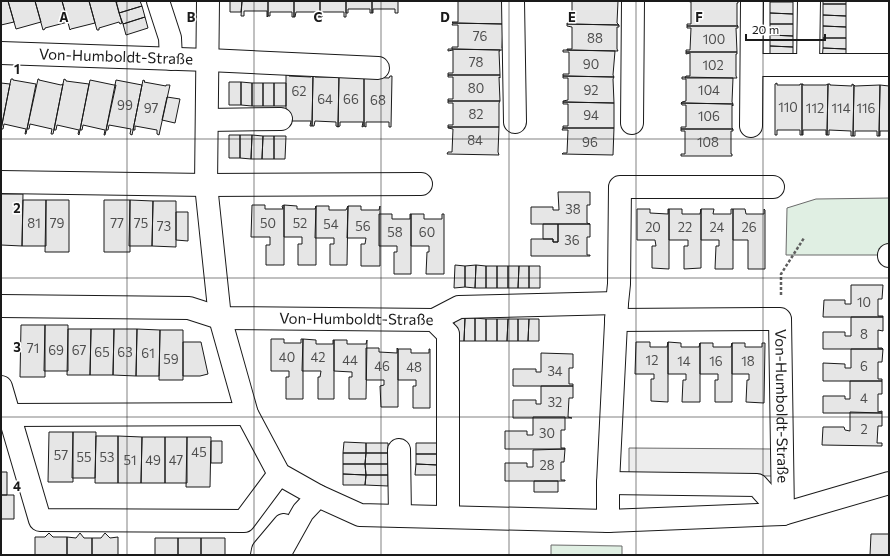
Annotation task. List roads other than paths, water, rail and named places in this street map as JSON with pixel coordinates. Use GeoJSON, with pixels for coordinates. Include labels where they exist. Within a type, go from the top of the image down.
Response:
{"type":"FeatureCollection","features":[{"type":"Feature","properties":{"kind":"street"},"geometry":{"type":"LineString","coordinates":[[158,1],[170,38],[171,59]]}},
{"type":"Feature","properties":{"kind":"street","name":"Von-Humboldt-Straße"},"geometry":{"type":"LineString","coordinates":[[208,1],[206,185],[220,318],[247,414],[279,474]]}},
{"type":"Feature","properties":{"kind":"street"},"geometry":{"type":"LineString","coordinates":[[514,1],[515,122]]}},
{"type":"Feature","properties":{"kind":"street"},"geometry":{"type":"LineString","coordinates":[[632,123],[633,1]]}},
{"type":"Feature","properties":{"kind":"street"},"geometry":{"type":"LineString","coordinates":[[751,126],[752,1]]}},
{"type":"Feature","properties":{"kind":"street"},"geometry":{"type":"LineString","coordinates":[[808,65],[809,1]]}},
{"type":"Feature","properties":{"kind":"street","name":"Von-Humboldt-Straße"},"geometry":{"type":"LineString","coordinates":[[1,53],[208,60],[378,68]]}},
{"type":"Feature","properties":{"kind":"street"},"geometry":{"type":"LineString","coordinates":[[752,65],[889,65]]}},
{"type":"Feature","properties":{"kind":"street"},"geometry":{"type":"LineString","coordinates":[[207,120],[281,119]]}},
{"type":"Feature","properties":{"kind":"street"},"geometry":{"type":"LineString","coordinates":[[1,182],[206,185],[421,184]]}},
{"type":"Feature","properties":{"kind":"street"},"geometry":{"type":"LineString","coordinates":[[608,521],[608,483],[616,312],[619,284],[620,187],[773,187]]}},
{"type":"Feature","properties":{"kind":"street","name":"Von-Humboldt-Straße"},"geometry":{"type":"LineString","coordinates":[[1,306],[189,308],[220,318],[434,320],[459,307],[780,318],[783,514]]}},
{"type":"Feature","properties":{"kind":"street","name":"Von-Humboldt-Straße"},"geometry":{"type":"LineString","coordinates":[[434,320],[448,334],[448,517]]}},
{"type":"Feature","properties":{"kind":"street"},"geometry":{"type":"LineString","coordinates":[[1,387],[40,520],[244,520],[279,474],[318,496],[360,515],[608,521],[783,514],[889,483]]}},
{"type":"Feature","properties":{"kind":"street"},"geometry":{"type":"LineString","coordinates":[[10,415],[247,414]]}},
{"type":"Feature","properties":{"kind":"street"},"geometry":{"type":"LineString","coordinates":[[399,450],[400,516]]}},
{"type":"Feature","properties":{"kind":"street"},"geometry":{"type":"LineString","coordinates":[[608,483],[757,485],[783,514]]}},
{"type":"Feature","properties":{"kind":"street"},"geometry":{"type":"LineString","coordinates":[[278,555],[302,512],[318,496]]}},
{"type":"Feature","properties":{"kind":"street"},"geometry":{"type":"LineString","coordinates":[[262,555],[263,550],[288,519],[302,512]]}}]}
